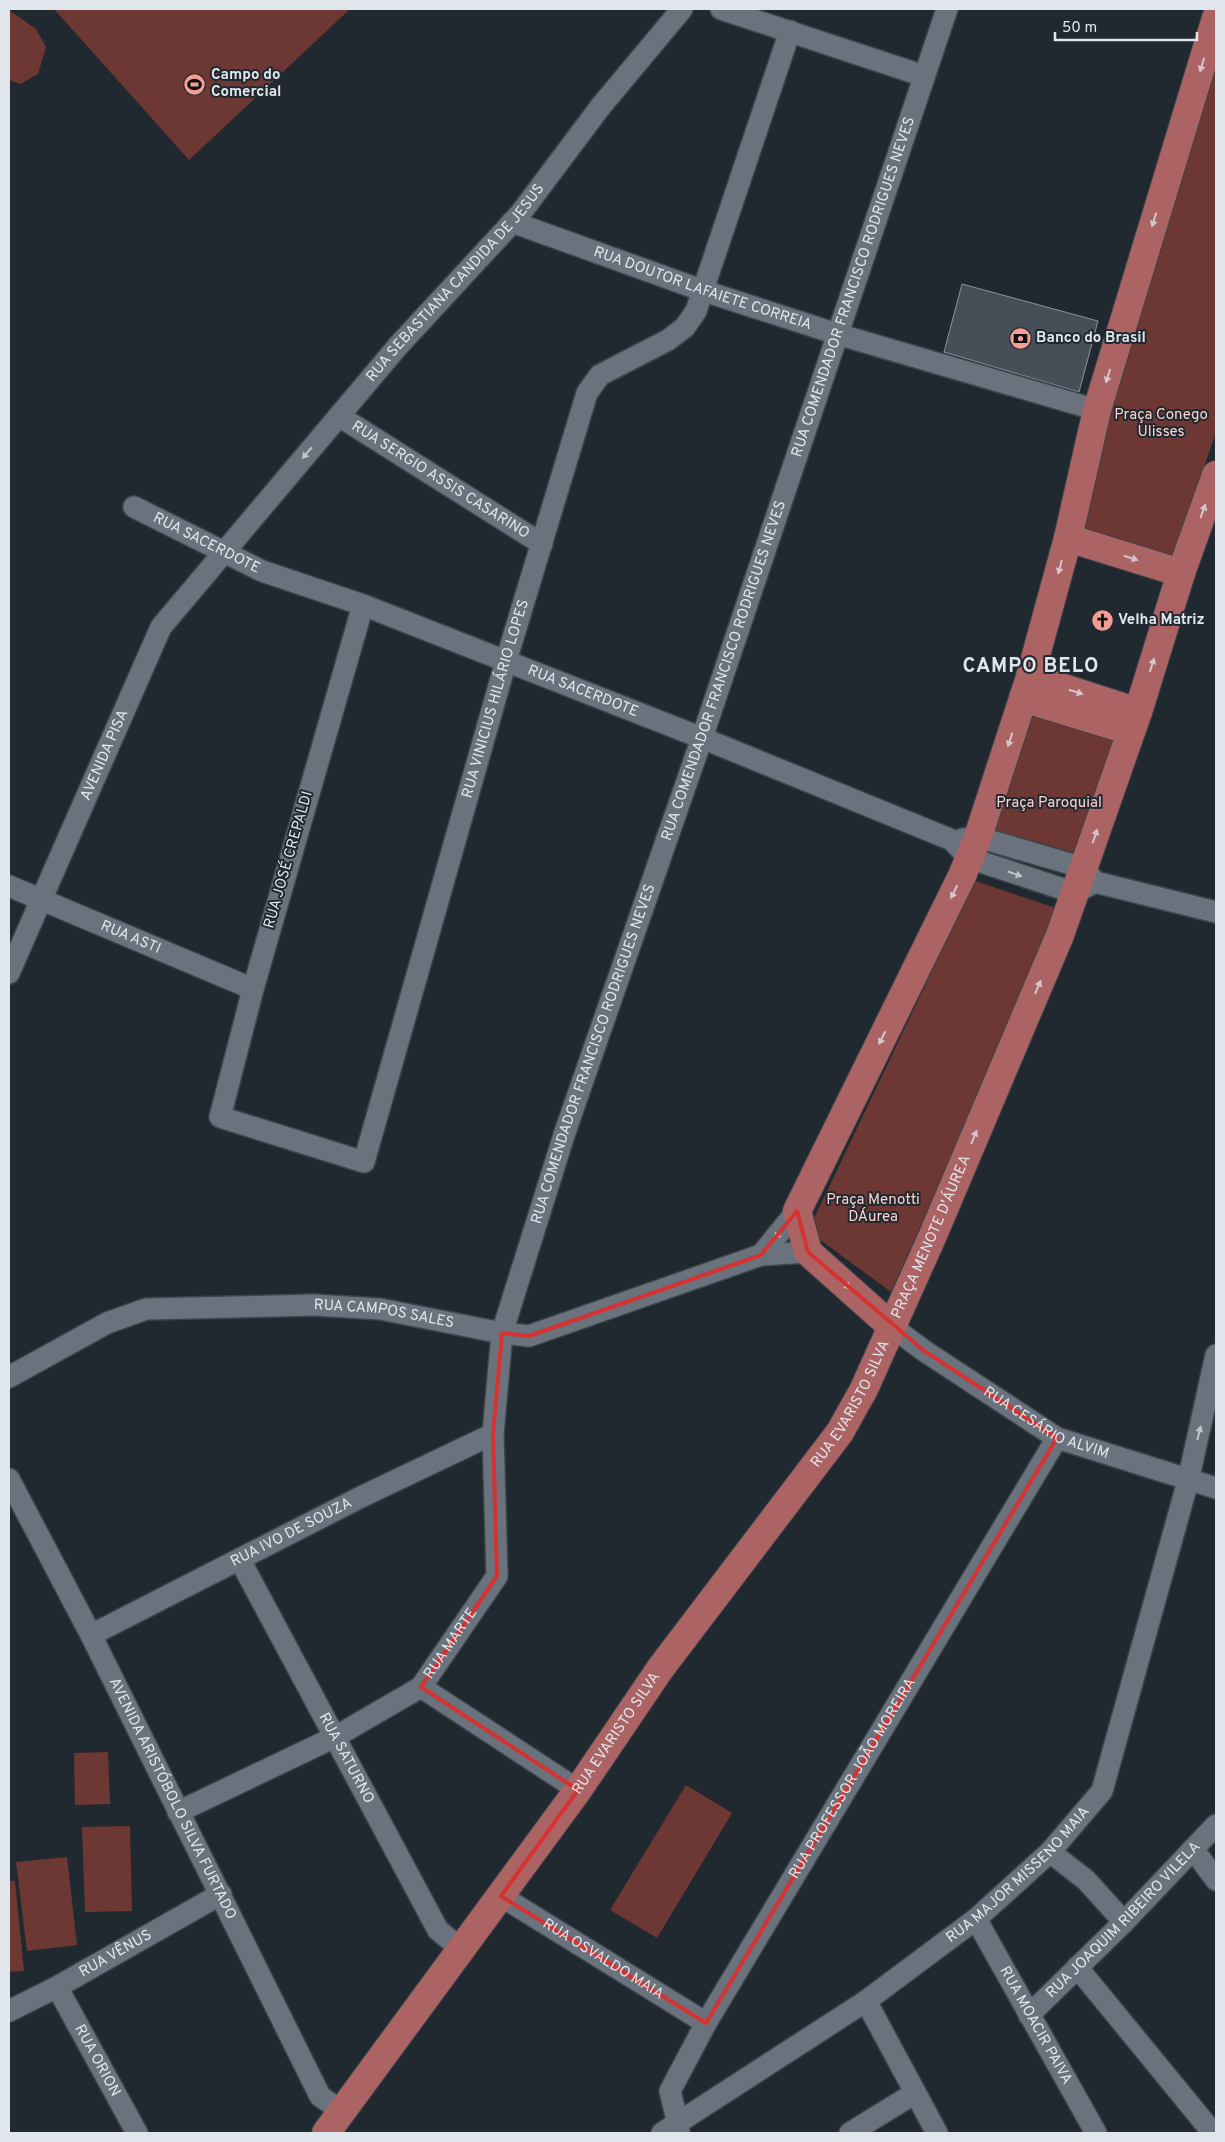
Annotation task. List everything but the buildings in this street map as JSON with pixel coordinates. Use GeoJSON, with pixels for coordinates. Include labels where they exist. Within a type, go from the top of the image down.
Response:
{"type":"FeatureCollection","features":[{"type":"Feature","properties":{"kind":"main road"},"geometry":{"type":"LineString","coordinates":[[808,1252],[797,1210],[962,876],[966,845],[1027,688],[1070,529],[1097,410],[1216,18]]}},
{"type":"Feature","properties":{"kind":"main road"},"geometry":{"type":"LineString","coordinates":[[1027,688],[1134,721],[1181,573],[1216,475]]}},
{"type":"Feature","properties":{"kind":"main road"},"geometry":{"type":"LineString","coordinates":[[1070,529],[1181,573]]}},
{"type":"Feature","properties":{"kind":"main road","name":"PRAÇA MENOTE D'ÁUREA"},"geometry":{"type":"LineString","coordinates":[[808,1252],[892,1326],[933,1235],[1060,934],[1085,881],[1134,721]]}},
{"type":"Feature","properties":{"kind":"main road","name":"RUA EVARISTO SILVA"},"geometry":{"type":"LineString","coordinates":[[326,2133],[578,1790],[660,1669],[840,1432],[864,1389],[892,1326]]}},
{"type":"Feature","properties":{"kind":"street","name":"RUA SEBASTIANA CANDIDA DE JESUS"},"geometry":{"type":"LineString","coordinates":[[223,552],[398,346],[512,222],[601,106],[682,9]]}},
{"type":"Feature","properties":{"kind":"street"},"geometry":{"type":"LineString","coordinates":[[722,9],[924,76]]}},
{"type":"Feature","properties":{"kind":"street","name":"RUA COMENDADOR FRANCISCO RODRIGUES NEVES"},"geometry":{"type":"LineString","coordinates":[[502,1333],[566,1132],[702,738],[946,9]]}},
{"type":"Feature","properties":{"kind":"street","name":"RUA VINICIUS HILÁRIO LOPES"},"geometry":{"type":"LineString","coordinates":[[220,1117],[364,1162],[506,661],[587,393],[600,375],[668,340],[685,327],[696,311],[790,31]]}},
{"type":"Feature","properties":{"kind":"street","name":"RUA DOUTOR LAFAIETE CORREIA"},"geometry":{"type":"LineString","coordinates":[[512,222],[704,291],[837,334],[1097,410]]}},
{"type":"Feature","properties":{"kind":"street","name":"RUA SERGIO ASSIS CASARINO"},"geometry":{"type":"LineString","coordinates":[[338,416],[542,544]]}},
{"type":"Feature","properties":{"kind":"street","name":"RUA SACERDOTE"},"geometry":{"type":"LineString","coordinates":[[134,507],[262,571],[363,605],[702,738],[966,845]]}},
{"type":"Feature","properties":{"kind":"street","name":"AVENIDA PISA"},"geometry":{"type":"LineString","coordinates":[[9,973],[161,627],[223,552]]}},
{"type":"Feature","properties":{"kind":"street","name":"RUA JOSÉ CREPALDI"},"geometry":{"type":"LineString","coordinates":[[220,1117],[253,989],[363,605]]}},
{"type":"Feature","properties":{"kind":"street"},"geometry":{"type":"LineString","coordinates":[[966,845],[1085,881],[1216,912]]}},
{"type":"Feature","properties":{"kind":"street","name":"RUA ASTI"},"geometry":{"type":"LineString","coordinates":[[9,886],[253,989]]}},
{"type":"Feature","properties":{"kind":"street"},"geometry":{"type":"LineString","coordinates":[[761,1255],[797,1210]]}},
{"type":"Feature","properties":{"kind":"street","name":"RUA CAMPOS SALES"},"geometry":{"type":"LineString","coordinates":[[9,1377],[107,1323],[146,1309],[314,1305],[380,1309],[502,1333],[528,1336],[761,1255],[808,1252]]}},
{"type":"Feature","properties":{"kind":"street","name":"RUA CESÁRIO ALVIM"},"geometry":{"type":"LineString","coordinates":[[892,1326],[923,1350],[1057,1438],[1188,1481],[1216,1488]]}},
{"type":"Feature","properties":{"kind":"street","name":"RUA MARTE"},"geometry":{"type":"LineString","coordinates":[[178,1812],[335,1738],[421,1687],[497,1576],[492,1434],[502,1333]]}},
{"type":"Feature","properties":{"kind":"street","name":"RUA MAJOR MISSENO MAIA"},"geometry":{"type":"LineString","coordinates":[[673,2130],[866,2001],[976,1919],[1050,1852],[1102,1790],[1188,1481],[1216,1355]]}},
{"type":"Feature","properties":{"kind":"street","name":"RUA IVO DE SOUZA"},"geometry":{"type":"LineString","coordinates":[[91,1635],[240,1560],[361,1496],[492,1434]]}},
{"type":"Feature","properties":{"kind":"street","name":"RUA PROFESSOR JOÃO MOREIRA"},"geometry":{"type":"LineString","coordinates":[[673,2130],[670,2091],[706,2024],[1057,1438]]}},
{"type":"Feature","properties":{"kind":"street","name":"AVENIDA ARISTÓBOLO SILVA FURTADO"},"geometry":{"type":"LineString","coordinates":[[9,1479],[91,1635],[320,2096],[341,2111]]}},
{"type":"Feature","properties":{"kind":"street","name":"RUA SATURNO"},"geometry":{"type":"LineString","coordinates":[[240,1560],[438,1930],[462,1950]]}},
{"type":"Feature","properties":{"kind":"street"},"geometry":{"type":"LineString","coordinates":[[421,1687],[578,1790]]}},
{"type":"Feature","properties":{"kind":"street","name":"RUA JOAQUIM RIBEIRO VILELA"},"geometry":{"type":"LineString","coordinates":[[1029,2015],[1124,1922],[1216,1825]]}},
{"type":"Feature","properties":{"kind":"street"},"geometry":{"type":"LineString","coordinates":[[1194,1849],[1216,1880]]}},
{"type":"Feature","properties":{"kind":"street"},"geometry":{"type":"LineString","coordinates":[[1050,1852],[1086,1880],[1124,1922]]}},
{"type":"Feature","properties":{"kind":"street","name":"RUA VÊNUS"},"geometry":{"type":"LineString","coordinates":[[9,2011],[57,1987],[221,1894]]}},
{"type":"Feature","properties":{"kind":"street","name":"RUA OSVALDO MAIA"},"geometry":{"type":"LineString","coordinates":[[501,1896],[706,2024]]}},
{"type":"Feature","properties":{"kind":"street","name":"RUA MOACIR PAIVA"},"geometry":{"type":"LineString","coordinates":[[976,1919],[1096,2133]]}},
{"type":"Feature","properties":{"kind":"street"},"geometry":{"type":"LineString","coordinates":[[1077,1967],[1213,2133]]}},
{"type":"Feature","properties":{"kind":"street","name":"RUA ORION"},"geometry":{"type":"LineString","coordinates":[[57,1987],[137,2133]]}},
{"type":"Feature","properties":{"kind":"street"},"geometry":{"type":"LineString","coordinates":[[866,2001],[937,2133]]}},
{"type":"Feature","properties":{"kind":"street"},"geometry":{"type":"LineString","coordinates":[[850,2133],[915,2093]]}},
{"type":"Feature","properties":{"kind":"highlighted area"},"geometry":{"type":"Polygon","coordinates":[[[797,1211],[808,1252],[923,1350],[1057,1438],[706,2023],[501,1896],[578,1790],[421,1687],[497,1576],[493,1434],[502,1333],[529,1336],[761,1255],[797,1211]]]}},
{"type":"Feature","properties":{"kind":"green space","name":"Campo do Comercial"},"geometry":{"type":"Polygon","coordinates":[[[54,9],[350,9],[189,160],[54,9]]]}},
{"type":"Feature","properties":{"kind":"green space"},"geometry":{"type":"Polygon","coordinates":[[[9,10],[36,29],[46,47],[38,74],[20,84],[9,80],[9,10]]]}},
{"type":"Feature","properties":{"kind":"green space","name":"Praça Conego Ulisses"},"geometry":{"type":"Polygon","coordinates":[[[1216,42],[1216,432],[1173,558],[1084,531],[1080,521],[1108,412],[1216,42]]]}},
{"type":"Feature","properties":{"kind":"green space","name":"Praça Paroquial"},"geometry":{"type":"Polygon","coordinates":[[[1032,706],[1117,731],[1079,860],[992,835],[1032,706]]]}},
{"type":"Feature","properties":{"kind":"green space","name":"Praça Menotti DÁurea"},"geometry":{"type":"Polygon","coordinates":[[[975,881],[1062,910],[891,1292],[808,1231],[975,881]]]}},
{"type":"Feature","properties":{"kind":"green space"},"geometry":{"type":"Polygon","coordinates":[[[108,1752],[110,1804],[75,1805],[74,1753],[108,1752]]]}},
{"type":"Feature","properties":{"kind":"green space"},"geometry":{"type":"Polygon","coordinates":[[[686,1785],[732,1813],[657,1938],[610,1910],[686,1785]]]}},
{"type":"Feature","properties":{"kind":"green space"},"geometry":{"type":"Polygon","coordinates":[[[130,1826],[132,1911],[85,1912],[82,1827],[130,1826]]]}},
{"type":"Feature","properties":{"kind":"green space"},"geometry":{"type":"Polygon","coordinates":[[[67,1857],[77,1945],[27,1951],[16,1862],[67,1857]]]}},
{"type":"Feature","properties":{"kind":"green space"},"geometry":{"type":"Polygon","coordinates":[[[9,1881],[15,1881],[24,1971],[9,1972],[9,1881]]]}},
{"type":"Feature","properties":{"kind":"place","name":"Campo do Comercial"},"geometry":{"type":"Point","coordinates":[195,84]}},
{"type":"Feature","properties":{"kind":"place","name":"Banco do Brasil"},"geometry":{"type":"Point","coordinates":[1020,338]}},
{"type":"Feature","properties":{"kind":"place","name":"Velha Matriz"},"geometry":{"type":"Point","coordinates":[1102,620]}},
{"type":"Feature","properties":{"kind":"district","name":"CAMPO BELO"},"geometry":{"type":"Point","coordinates":[1031,667]}}]}
